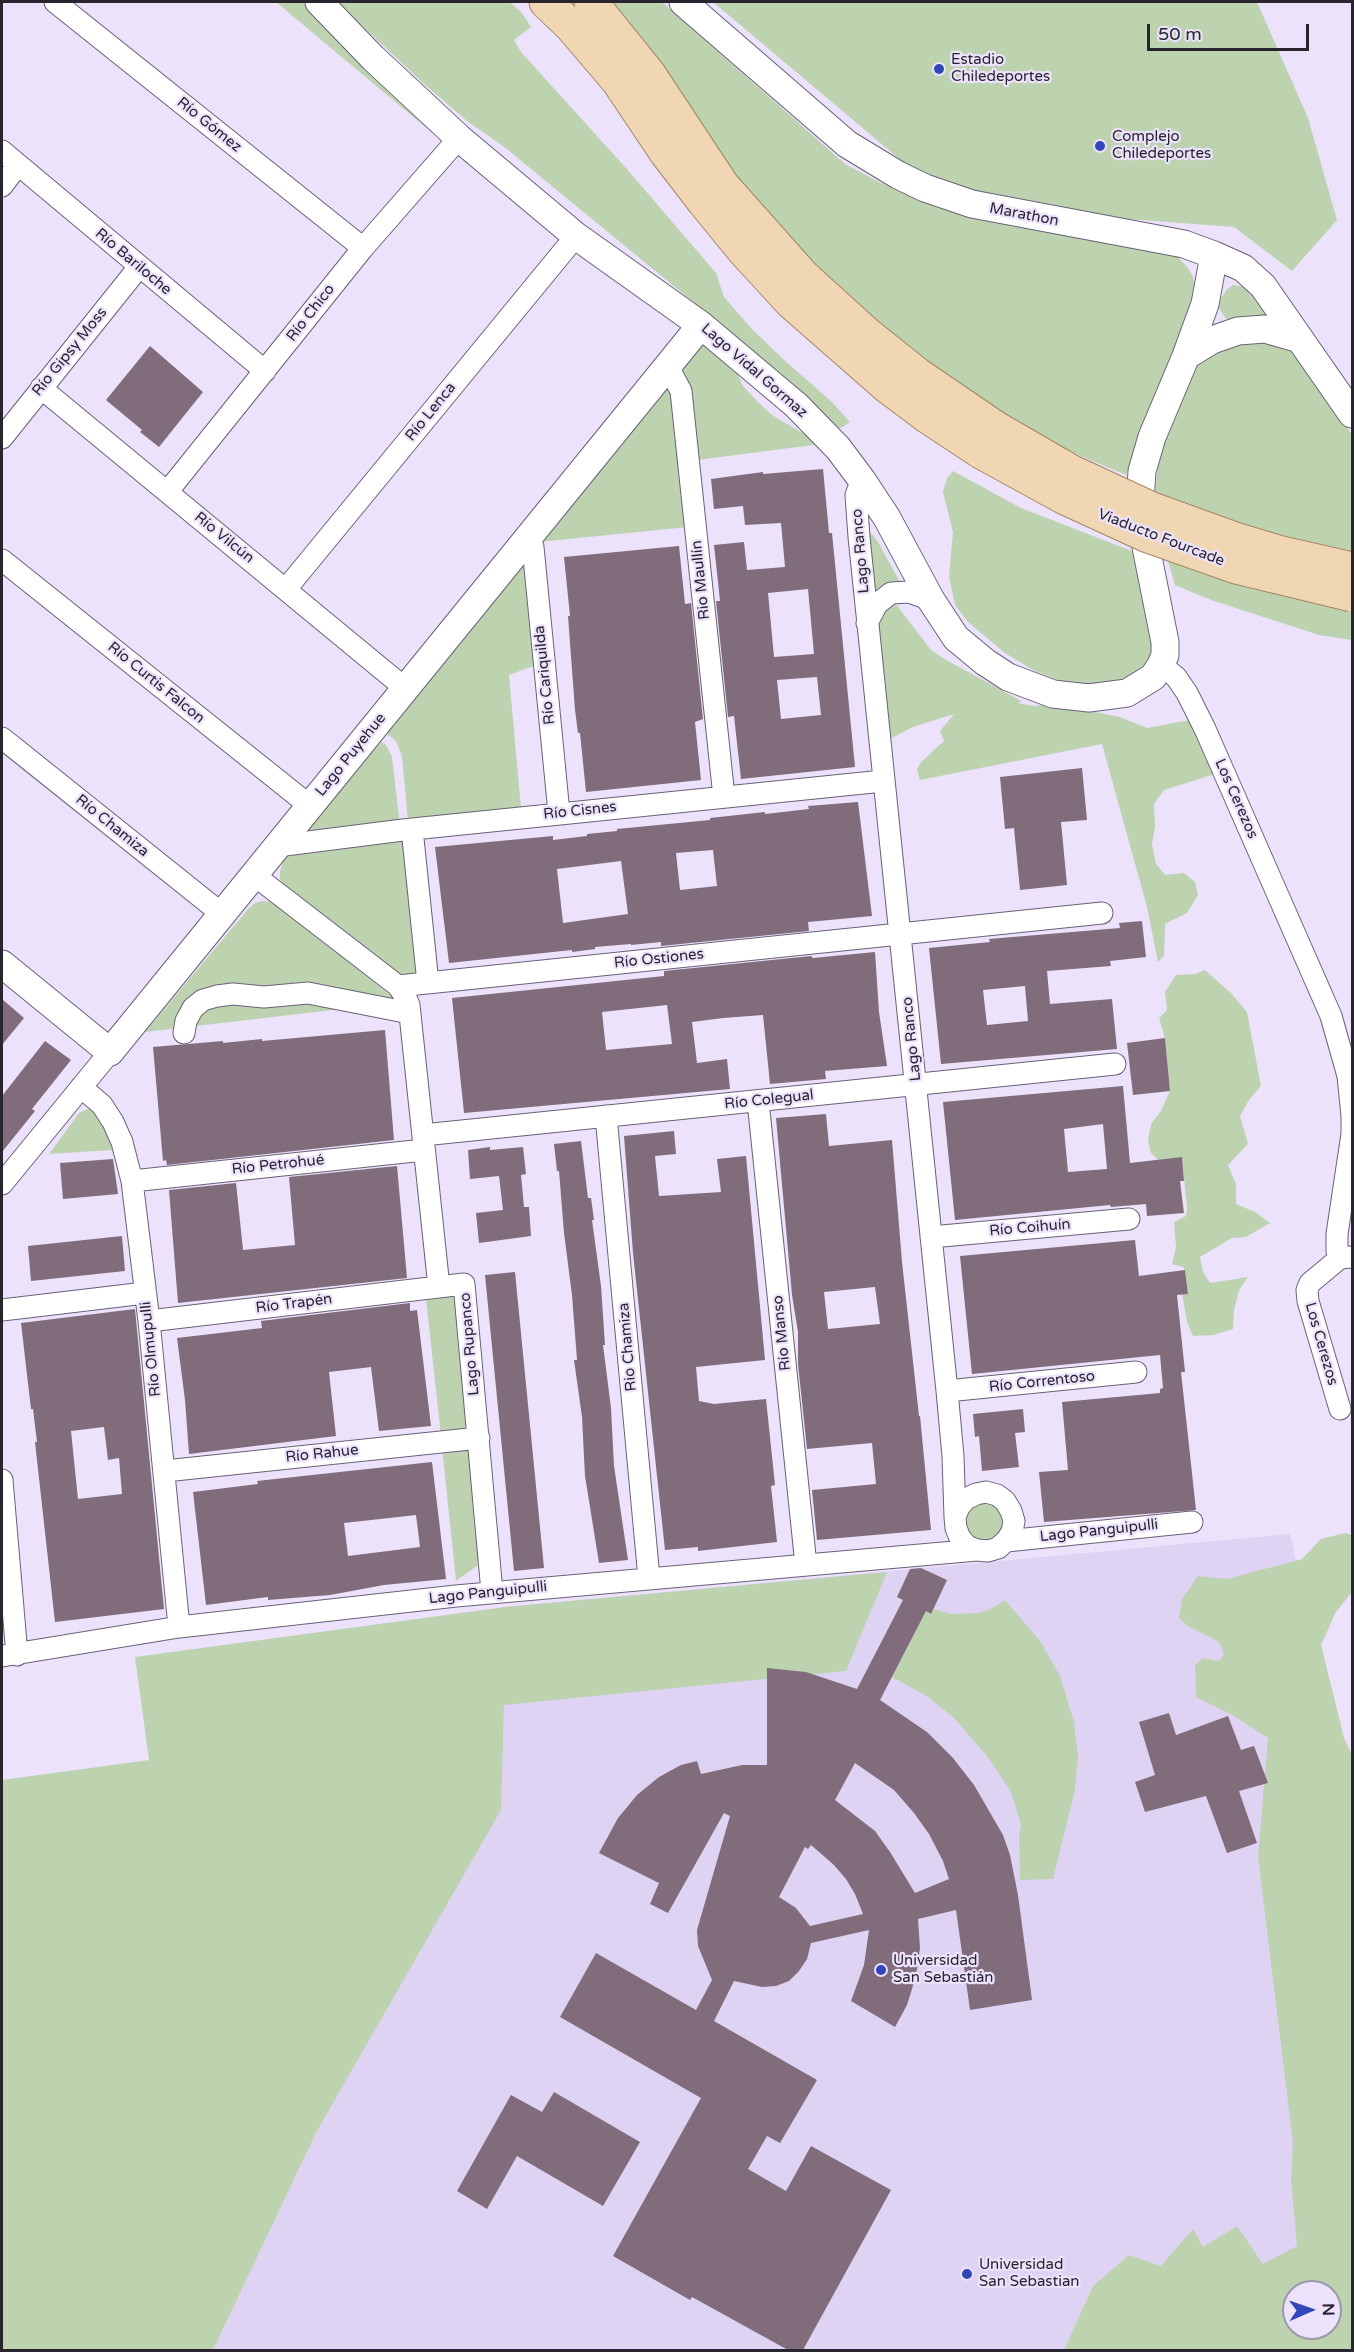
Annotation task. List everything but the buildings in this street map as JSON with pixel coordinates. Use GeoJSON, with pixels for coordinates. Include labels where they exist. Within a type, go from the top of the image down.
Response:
{"type":"FeatureCollection","features":[{"type":"Feature","properties":{"kind":"main road"},"geometry":{"type":"LineString","coordinates":[[546,2],[571,26],[618,81],[667,154],[704,202],[744,251],[791,302],[888,387],[928,417],[988,440]]}},
{"type":"Feature","properties":{"kind":"main road"},"geometry":{"type":"LineString","coordinates":[[591,2],[649,74],[723,186],[803,276],[988,440]]}},
{"type":"Feature","properties":{"kind":"main road","name":"Viaducto Fourcade"},"geometry":{"type":"LineString","coordinates":[[988,440],[1072,472],[1194,525],[1278,552],[1353,569]]}},
{"type":"Feature","properties":{"kind":"main road","name":"Viaducto Fourcade"},"geometry":{"type":"LineString","coordinates":[[988,440],[1063,497],[1148,536],[1236,567],[1353,595]]}},
{"type":"Feature","properties":{"kind":"street","name":"Río Gómez"},"geometry":{"type":"LineString","coordinates":[[55,2],[363,248]]}},
{"type":"Feature","properties":{"kind":"street","name":"Lago Vidal Gormaz"},"geometry":{"type":"LineString","coordinates":[[319,2],[373,58],[459,138],[576,236],[701,326],[796,405],[838,448],[862,480],[887,518],[931,600],[956,638],[985,662],[1008,677],[1053,694],[1089,698],[1127,693],[1153,676],[1161,665]]}},
{"type":"Feature","properties":{"kind":"street","name":"Marathon"},"geometry":{"type":"LineString","coordinates":[[683,2],[847,144],[898,175],[925,188],[972,204],[1184,244],[1243,268],[1263,286],[1353,414]]}},
{"type":"Feature","properties":{"kind":"street","name":"Río Chico"},"geometry":{"type":"LineString","coordinates":[[168,491],[363,248],[459,138]]}},
{"type":"Feature","properties":{"kind":"street","name":"Río Bariloche"},"geometry":{"type":"LineString","coordinates":[[2,151],[265,371]]}},
{"type":"Feature","properties":{"kind":"street"},"geometry":{"type":"LineString","coordinates":[[2,186],[18,165]]}},
{"type":"Feature","properties":{"kind":"street","name":"Río Lenca"},"geometry":{"type":"LineString","coordinates":[[286,589],[576,236]]}},
{"type":"Feature","properties":{"kind":"street"},"geometry":{"type":"LineString","coordinates":[[1161,665],[1165,655],[1165,642],[1144,537],[1140,504],[1142,471],[1152,437],[1205,304],[1214,255]]}},
{"type":"Feature","properties":{"kind":"street","name":"Río Gipsy Moss"},"geometry":{"type":"LineString","coordinates":[[2,438],[139,267]]}},
{"type":"Feature","properties":{"kind":"street","name":"Lago Puyehue"},"geometry":{"type":"LineString","coordinates":[[2,1184],[701,326]]}},
{"type":"Feature","properties":{"kind":"street"},"geometry":{"type":"LineString","coordinates":[[1186,356],[1212,340],[1238,331],[1265,329],[1300,339]]}},
{"type":"Feature","properties":{"kind":"street","name":"Rio Maullín"},"geometry":{"type":"LineString","coordinates":[[668,367],[681,391],[724,796]]}},
{"type":"Feature","properties":{"kind":"street","name":"Río Vilcún"},"geometry":{"type":"LineString","coordinates":[[41,388],[405,689]]}},
{"type":"Feature","properties":{"kind":"street","name":"Lago Ranco"},"geometry":{"type":"LineString","coordinates":[[862,480],[856,495],[867,623],[932,1237],[953,1456],[955,1517]]}},
{"type":"Feature","properties":{"kind":"street","name":"Río Cariquilda"},"geometry":{"type":"LineString","coordinates":[[529,537],[533,547],[559,813]]}},
{"type":"Feature","properties":{"kind":"street","name":"Río Curtis Falcon"},"geometry":{"type":"LineString","coordinates":[[2,560],[310,806]]}},
{"type":"Feature","properties":{"kind":"street","name":"Lago Ranco"},"geometry":{"type":"LineString","coordinates":[[867,623],[877,604],[891,594],[909,591],[931,600]]}},
{"type":"Feature","properties":{"kind":"street","name":"Los Cerezos"},"geometry":{"type":"LineString","coordinates":[[1161,665],[1176,677],[1187,693],[1205,729],[1331,1016],[1348,1076],[1352,1134],[1337,1234],[1343,1255],[1316,1277],[1307,1290],[1308,1301],[1340,1409]]}},
{"type":"Feature","properties":{"kind":"street","name":"Río Chamiza"},"geometry":{"type":"LineString","coordinates":[[2,738],[222,914]]}},
{"type":"Feature","properties":{"kind":"street","name":"Río Cisnes"},"geometry":{"type":"LineString","coordinates":[[277,846],[559,813],[883,781]]}},
{"type":"Feature","properties":{"kind":"street"},"geometry":{"type":"LineString","coordinates":[[412,829],[428,983]]}},
{"type":"Feature","properties":{"kind":"street"},"geometry":{"type":"LineString","coordinates":[[254,875],[398,986]]}},
{"type":"Feature","properties":{"kind":"street","name":"Río Ostiones"},"geometry":{"type":"LineString","coordinates":[[398,986],[1102,914]]}},
{"type":"Feature","properties":{"kind":"street"},"geometry":{"type":"LineString","coordinates":[[2,964],[110,1052]]}},
{"type":"Feature","properties":{"kind":"street","name":"Lago Rupanco"},"geometry":{"type":"LineString","coordinates":[[398,986],[406,998],[410,1013],[439,1287],[464,1284],[492,1592]]}},
{"type":"Feature","properties":{"kind":"street"},"geometry":{"type":"LineString","coordinates":[[184,1033],[186,1021],[193,1008],[203,1000],[233,994],[264,997],[308,993],[410,1013]]}},
{"type":"Feature","properties":{"kind":"street","name":"Río Colegual"},"geometry":{"type":"LineString","coordinates":[[423,1142],[606,1116],[1115,1064]]}},
{"type":"Feature","properties":{"kind":"street","name":"Río Olmupulli"},"geometry":{"type":"LineString","coordinates":[[81,1087],[102,1105],[114,1122],[122,1142],[132,1181],[165,1471],[179,1627]]}},
{"type":"Feature","properties":{"kind":"street","name":"Río Manso"},"geometry":{"type":"LineString","coordinates":[[758,1101],[806,1565]]}},
{"type":"Feature","properties":{"kind":"street","name":"Rio Chamiza"},"geometry":{"type":"LineString","coordinates":[[606,1116],[650,1578]]}},
{"type":"Feature","properties":{"kind":"street","name":"Río Petrohué"},"geometry":{"type":"LineString","coordinates":[[132,1181],[423,1142]]}},
{"type":"Feature","properties":{"kind":"street","name":"Río Coihuín"},"geometry":{"type":"LineString","coordinates":[[932,1237],[1129,1219]]}},
{"type":"Feature","properties":{"kind":"street","name":"Río Trapén"},"geometry":{"type":"LineString","coordinates":[[149,1321],[439,1287]]}},
{"type":"Feature","properties":{"kind":"street"},"geometry":{"type":"LineString","coordinates":[[2,1310],[145,1293]]}},
{"type":"Feature","properties":{"kind":"street","name":"Río Correntoso"},"geometry":{"type":"LineString","coordinates":[[947,1391],[1137,1372]]}},
{"type":"Feature","properties":{"kind":"street","name":"Río Rahue"},"geometry":{"type":"LineString","coordinates":[[165,1471],[479,1438]]}},
{"type":"Feature","properties":{"kind":"street"},"geometry":{"type":"LineString","coordinates":[[953,1456],[966,1477],[986,1492],[997,1495],[1005,1501],[1011,1511],[1014,1521],[1012,1532],[998,1548],[988,1551],[967,1546],[960,1538],[955,1517],[959,1507],[966,1499],[986,1492]]}},
{"type":"Feature","properties":{"kind":"street"},"geometry":{"type":"LineString","coordinates":[[2,1480],[9,1656]]}},
{"type":"Feature","properties":{"kind":"street","name":"Lago Panguipulli"},"geometry":{"type":"LineString","coordinates":[[1006,1541],[1192,1522]]}},
{"type":"Feature","properties":{"kind":"street","name":"Lago Panguipulli"},"geometry":{"type":"LineString","coordinates":[[9,1656],[179,1627],[492,1592],[977,1550]]}},
{"type":"Feature","properties":{"kind":"shaded area","name":"Universidad San Sebastián"},"geometry":{"type":"Polygon","coordinates":[[[1290,1534],[1352,1809],[1352,2277],[1340,2280],[1282,2280],[1282,2294],[1060,2350],[213,2350],[317,2131],[505,1607],[1290,1534]]]}},
{"type":"Feature","properties":{"kind":"green space"},"geometry":{"type":"Polygon","coordinates":[[[276,2],[305,2],[446,139],[442,141],[276,2]]]}},
{"type":"Feature","properties":{"kind":"green space"},"geometry":{"type":"Polygon","coordinates":[[[337,2],[510,2],[522,13],[531,27],[514,40],[521,52],[626,168],[716,273],[724,297],[751,328],[832,402],[850,422],[839,429],[781,374],[503,146],[467,121],[337,2]]]}},
{"type":"Feature","properties":{"kind":"green space"},"geometry":{"type":"Polygon","coordinates":[[[605,2],[662,2],[845,164],[885,185],[922,200],[1175,254],[1193,277],[1196,293],[1126,475],[1038,435],[936,372],[819,272],[762,211],[605,2]]]}},
{"type":"Feature","properties":{"kind":"green space","name":"Complejo Chiledeportes"},"geometry":{"type":"Polygon","coordinates":[[[713,2],[1257,2],[1308,118],[1337,220],[1292,271],[1234,227],[1089,216],[999,202],[916,173],[713,2]]]}},
{"type":"Feature","properties":{"kind":"green space"},"geometry":{"type":"Polygon","coordinates":[[[1233,285],[1250,288],[1267,310],[1267,316],[1226,319],[1219,308],[1220,300],[1227,289],[1233,285]]]}},
{"type":"Feature","properties":{"kind":"green space"},"geometry":{"type":"Polygon","coordinates":[[[701,326],[733,364],[743,386],[757,401],[772,415],[821,444],[682,462],[688,527],[539,542],[701,326]]]}},
{"type":"Feature","properties":{"kind":"green space"},"geometry":{"type":"Polygon","coordinates":[[[1251,339],[1280,345],[1296,354],[1352,435],[1352,640],[1319,635],[1211,600],[1175,585],[1158,528],[1155,503],[1158,461],[1175,409],[1189,376],[1198,363],[1210,353],[1251,339]]]}},
{"type":"Feature","properties":{"kind":"green space"},"geometry":{"type":"Polygon","coordinates":[[[953,471],[1021,508],[1132,551],[1149,608],[1152,643],[1150,656],[1139,671],[1115,685],[1070,685],[1035,671],[1005,653],[968,622],[955,605],[949,577],[953,532],[943,492],[947,478],[953,471]]]}},
{"type":"Feature","properties":{"kind":"green space"},"geometry":{"type":"Polygon","coordinates":[[[867,532],[871,533],[878,542],[901,584],[875,593],[867,532]]]}},
{"type":"Feature","properties":{"kind":"green space"},"geometry":{"type":"Polygon","coordinates":[[[522,566],[527,569],[539,664],[509,675],[521,808],[408,821],[402,756],[396,741],[387,734],[516,569],[522,566]]]}},
{"type":"Feature","properties":{"kind":"green space"},"geometry":{"type":"Polygon","coordinates":[[[895,603],[931,650],[1021,701],[1018,703],[1033,706],[1055,704],[1120,717],[1147,728],[1190,720],[1215,774],[1164,790],[1154,804],[1155,827],[1152,844],[1156,864],[1165,875],[1184,873],[1195,882],[1198,895],[1187,913],[1165,924],[1164,956],[1158,962],[1147,907],[1102,744],[920,780],[917,770],[921,762],[944,741],[940,731],[954,714],[913,727],[890,739],[880,633],[876,616],[895,603]]]}},
{"type":"Feature","properties":{"kind":"green space"},"geometry":{"type":"Polygon","coordinates":[[[381,742],[386,745],[392,757],[400,826],[308,833],[307,829],[381,742]]]}},
{"type":"Feature","properties":{"kind":"green space"},"geometry":{"type":"Polygon","coordinates":[[[399,838],[405,843],[419,968],[414,973],[398,977],[284,886],[280,879],[280,871],[284,859],[291,853],[399,838]]]}},
{"type":"Feature","properties":{"kind":"green space"},"geometry":{"type":"Polygon","coordinates":[[[263,901],[277,903],[391,996],[392,1003],[145,1032],[249,908],[263,901]]]}},
{"type":"Feature","properties":{"kind":"green space"},"geometry":{"type":"Polygon","coordinates":[[[1205,970],[1231,993],[1247,1012],[1261,1086],[1249,1100],[1240,1116],[1248,1144],[1228,1165],[1236,1184],[1236,1204],[1255,1212],[1270,1223],[1246,1237],[1232,1238],[1200,1257],[1203,1272],[1210,1283],[1248,1277],[1239,1290],[1234,1310],[1233,1329],[1213,1335],[1193,1336],[1187,1322],[1182,1294],[1188,1293],[1185,1270],[1183,1267],[1172,1264],[1176,1247],[1174,1222],[1186,1216],[1187,1208],[1182,1158],[1158,1160],[1151,1153],[1148,1141],[1151,1124],[1161,1111],[1170,1091],[1165,1038],[1159,1018],[1167,1010],[1165,992],[1176,975],[1195,974],[1205,970]]]}},
{"type":"Feature","properties":{"kind":"green space"},"geometry":{"type":"Polygon","coordinates":[[[87,1109],[95,1111],[109,1133],[112,1150],[49,1154],[79,1113],[87,1109]]]}},
{"type":"Feature","properties":{"kind":"green space"},"geometry":{"type":"Polygon","coordinates":[[[451,1294],[458,1298],[471,1428],[441,1436],[426,1299],[435,1295],[451,1294]]]}},
{"type":"Feature","properties":{"kind":"green space"},"geometry":{"type":"Polygon","coordinates":[[[442,1447],[473,1447],[481,1560],[477,1566],[456,1581],[442,1447]]]}},
{"type":"Feature","properties":{"kind":"green space"},"geometry":{"type":"Polygon","coordinates":[[[984,1503],[998,1508],[1003,1522],[998,1536],[984,1541],[970,1536],[965,1522],[970,1508],[984,1503]]]}},
{"type":"Feature","properties":{"kind":"green space"},"geometry":{"type":"Polygon","coordinates":[[[1345,1533],[1352,1535],[1352,1592],[1336,1612],[1321,1645],[1344,1738],[1352,1755],[1352,2350],[1064,2350],[1093,2286],[1129,2255],[1161,2266],[1193,2229],[1203,2247],[1237,2226],[1263,2264],[1297,2246],[1291,2179],[1293,2143],[1258,1857],[1268,1738],[1234,1716],[1196,1697],[1195,1665],[1203,1658],[1219,1661],[1224,1654],[1219,1642],[1188,1626],[1179,1618],[1182,1599],[1198,1576],[1227,1579],[1302,1559],[1321,1539],[1345,1533]]]}},
{"type":"Feature","properties":{"kind":"green space"},"geometry":{"type":"Polygon","coordinates":[[[887,1572],[846,1671],[504,1705],[501,1810],[317,2131],[213,2350],[2,2350],[2,1780],[149,1760],[135,1657],[505,1607],[887,1572]]]}},
{"type":"Feature","properties":{"kind":"green space"},"geometry":{"type":"Polygon","coordinates":[[[1005,1600],[1040,1641],[1060,1676],[1074,1722],[1078,1757],[1075,1790],[1053,1879],[1020,1880],[1021,1825],[1011,1792],[987,1756],[954,1718],[928,1697],[892,1677],[926,1611],[931,1613],[933,1609],[950,1614],[978,1613],[989,1610],[1005,1600]]]}},
{"type":"Feature","properties":{"kind":"place","name":"Estadio Chiledeportes"},"geometry":{"type":"Point","coordinates":[939,69]}},
{"type":"Feature","properties":{"kind":"place","name":"Complejo Chiledeportes"},"geometry":{"type":"Point","coordinates":[1100,146]}},
{"type":"Feature","properties":{"kind":"place","name":"Universidad San Sebastián"},"geometry":{"type":"Point","coordinates":[881,1970]}},
{"type":"Feature","properties":{"kind":"place","name":"Universidad San Sebastian"},"geometry":{"type":"Point","coordinates":[967,2274]}}]}
